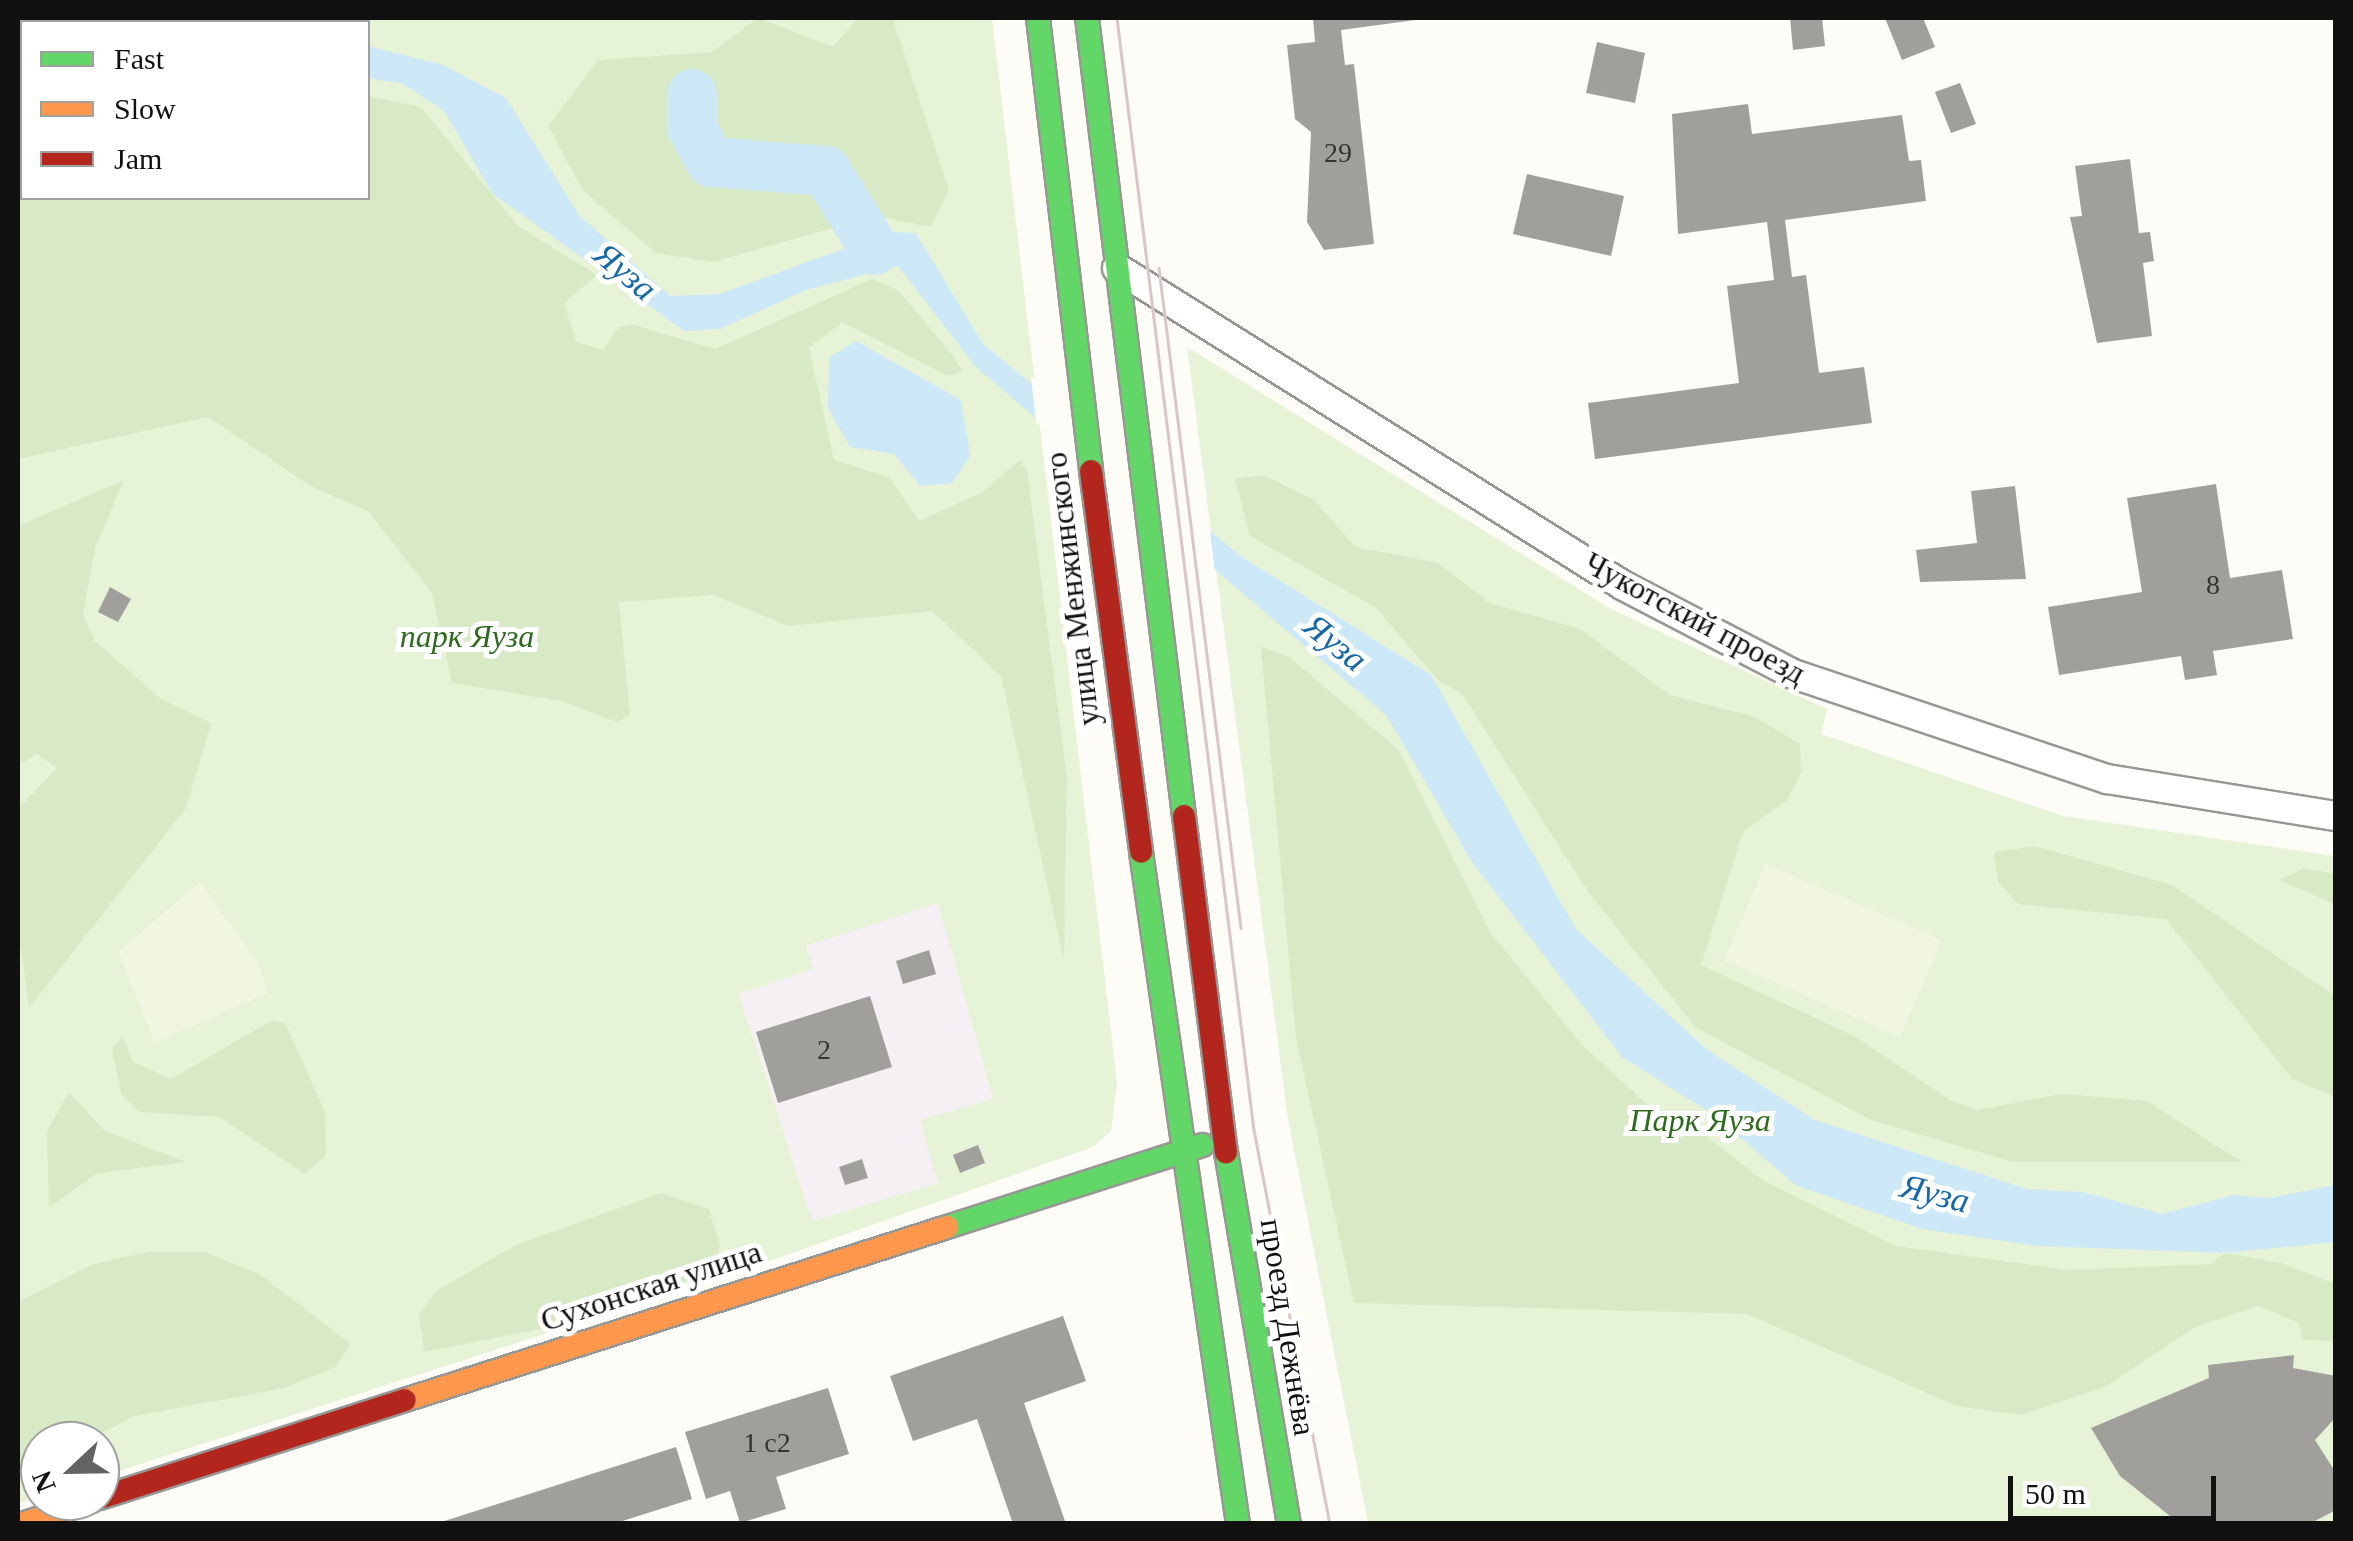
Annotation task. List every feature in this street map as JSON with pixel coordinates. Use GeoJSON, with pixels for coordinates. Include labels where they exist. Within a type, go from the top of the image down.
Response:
{"type":"FeatureCollection","features":[{"type":"Feature","properties":{"kind":"main road","name":"улица Менжинского"},"geometry":{"type":"LineString","coordinates":[[1038,18],[1112,658],[1178,1152]]}},
{"type":"Feature","properties":{"kind":"main road"},"geometry":{"type":"LineString","coordinates":[[1088,18],[1224,1140]]}},
{"type":"Feature","properties":{"kind":"main road","name":"Сухонская улица"},"geometry":{"type":"LineString","coordinates":[[120,1492],[1224,1140]]}},
{"type":"Feature","properties":{"kind":"main road","name":"проезд Дежнёва"},"geometry":{"type":"LineString","coordinates":[[1224,1140],[1289,1524]]}},
{"type":"Feature","properties":{"kind":"main road"},"geometry":{"type":"LineString","coordinates":[[1178,1152],[1238,1524]]}},
{"type":"Feature","properties":{"kind":"street","name":"Чукотский проезд"},"geometry":{"type":"LineString","coordinates":[[1117,268],[1624,586],[1793,674],[2107,780],[2336,816]]}},
{"type":"Feature","properties":{"kind":"shaded area"},"geometry":{"type":"Polygon","coordinates":[[[938,902],[993,1100],[938,1183],[811,1221],[739,993],[812,969],[806,946],[938,902]]]}},
{"type":"Feature","properties":{"kind":"green space","name":"парк Яуза"},"geometry":{"type":"Polygon","coordinates":[[[18,18],[992,18],[1117,1083],[1111,1131],[1093,1147],[744,1270],[120,1471],[120,1421],[20,1421],[18,1503],[18,18]],[[938,903],[806,946],[813,969],[739,994],[812,1221],[938,1183],[920,1120],[993,1099],[938,903]]]}},
{"type":"Feature","properties":{"kind":"green space"},"geometry":{"type":"Polygon","coordinates":[[[758,18],[833,47],[858,18],[893,20],[949,190],[931,227],[875,216],[713,262],[656,253],[583,191],[548,126],[598,60],[712,52],[758,18]]]}},
{"type":"Feature","properties":{"kind":"green space"},"geometry":{"type":"Polygon","coordinates":[[[370,96],[421,107],[518,226],[597,275],[564,303],[576,342],[603,350],[618,327],[634,325],[715,349],[872,279],[899,291],[962,371],[948,376],[842,322],[809,348],[834,460],[889,477],[919,521],[981,493],[1020,460],[1027,471],[1067,778],[1064,960],[1001,676],[932,611],[788,626],[714,595],[619,602],[630,715],[617,722],[562,701],[452,683],[432,593],[368,511],[312,487],[208,417],[18,459],[18,100],[20,200],[370,200],[370,96]]]}},
{"type":"Feature","properties":{"kind":"green space","name":"парк Яуза"},"geometry":{"type":"Polygon","coordinates":[[[1187,347],[1611,609],[1827,709],[1821,734],[2063,816],[2335,856],[2335,1523],[1368,1523],[1288,1120],[1187,347]]]}},
{"type":"Feature","properties":{"kind":"green space"},"geometry":{"type":"Polygon","coordinates":[[[1263,475],[1314,500],[1355,547],[1438,563],[1490,603],[1580,629],[1670,695],[1753,716],[1800,744],[1801,773],[1787,800],[1743,832],[1701,965],[1856,1037],[1952,1101],[1978,1110],[2062,1094],[2147,1101],[2242,1162],[2013,1162],[1871,1120],[1695,1027],[1586,889],[1463,695],[1437,679],[1376,608],[1250,536],[1235,479],[1263,475]]]}},
{"type":"Feature","properties":{"kind":"green space"},"geometry":{"type":"Polygon","coordinates":[[[124,480],[95,548],[83,615],[95,641],[161,699],[211,723],[186,808],[29,1008],[18,927],[18,808],[57,768],[37,754],[18,765],[18,526],[124,480]]]}},
{"type":"Feature","properties":{"kind":"green space"},"geometry":{"type":"Polygon","coordinates":[[[1261,647],[1289,657],[1398,749],[1490,932],[1584,1047],[1667,1122],[1697,1129],[1764,1181],[1896,1246],[2068,1270],[2211,1264],[2225,1253],[2281,1263],[2335,1284],[2335,1341],[2303,1340],[2299,1323],[2258,1306],[2195,1327],[2105,1387],[2021,1415],[1957,1406],[1747,1314],[1354,1303],[1296,1038],[1261,647]]]}},
{"type":"Feature","properties":{"kind":"green space"},"geometry":{"type":"Polygon","coordinates":[[[2035,846],[2172,885],[2335,996],[2335,1097],[2292,1079],[2166,919],[2018,904],[1998,882],[1994,852],[2035,846]]]}},
{"type":"Feature","properties":{"kind":"green space"},"geometry":{"type":"Polygon","coordinates":[[[1766,864],[1942,940],[1900,1037],[1724,960],[1766,864]]]}},
{"type":"Feature","properties":{"kind":"green space"},"geometry":{"type":"Polygon","coordinates":[[[2304,868],[2335,874],[2335,904],[2279,880],[2304,868]]]}},
{"type":"Feature","properties":{"kind":"green space"},"geometry":{"type":"Polygon","coordinates":[[[200,882],[258,963],[268,993],[155,1042],[118,952],[200,882]]]}},
{"type":"Feature","properties":{"kind":"green space"},"geometry":{"type":"Polygon","coordinates":[[[271,1021],[285,1023],[325,1112],[326,1155],[305,1174],[219,1117],[139,1112],[121,1094],[112,1047],[123,1037],[133,1062],[171,1079],[271,1021]]]}},
{"type":"Feature","properties":{"kind":"green space"},"geometry":{"type":"Polygon","coordinates":[[[69,1092],[105,1131],[186,1162],[98,1173],[49,1207],[47,1131],[69,1092]]]}},
{"type":"Feature","properties":{"kind":"green space"},"geometry":{"type":"Polygon","coordinates":[[[661,1193],[709,1209],[720,1247],[708,1273],[587,1320],[424,1352],[419,1314],[436,1291],[516,1245],[661,1193]]]}},
{"type":"Feature","properties":{"kind":"green space"},"geometry":{"type":"Polygon","coordinates":[[[148,1252],[205,1252],[259,1274],[351,1344],[335,1367],[284,1388],[135,1416],[120,1424],[20,1421],[18,1477],[18,1302],[93,1264],[148,1252]]]}},
{"type":"Feature","properties":{"kind":"water"},"geometry":{"type":"Polygon","coordinates":[[[147,18],[284,20],[154,20],[147,18]]]}},
{"type":"Feature","properties":{"kind":"water","name":"Яуза"},"geometry":{"type":"Polygon","coordinates":[[[370,47],[443,65],[506,98],[579,215],[670,296],[719,294],[890,232],[916,233],[983,344],[1239,555],[1431,675],[1576,929],[1706,1049],[1815,1120],[2027,1189],[2083,1192],[2162,1214],[2233,1195],[2270,1198],[2335,1185],[2335,1242],[2225,1253],[2038,1246],[1922,1229],[1797,1186],[1712,1114],[1622,1057],[1472,862],[1386,715],[976,367],[898,266],[806,290],[720,329],[684,331],[492,193],[444,111],[403,84],[370,78],[370,47]]]}},
{"type":"Feature","properties":{"kind":"water"},"geometry":{"type":"Polygon","coordinates":[[[856,341],[961,400],[970,456],[952,483],[920,486],[894,454],[850,447],[828,408],[829,358],[856,341]]]}},
{"type":"Feature","properties":{"kind":"pier"},"geometry":{"type":"Polygon","coordinates":[[[1031,376],[1209,523],[1216,581],[1036,422],[1031,376]]]}},
{"type":"Feature","properties":{"kind":"building"},"geometry":{"type":"Polygon","coordinates":[[[1313,18],[1430,18],[1341,30],[1345,65],[1354,64],[1374,244],[1324,250],[1307,222],[1311,132],[1295,119],[1287,45],[1315,42],[1313,18]]]}},
{"type":"Feature","properties":{"kind":"building"},"geometry":{"type":"Polygon","coordinates":[[[1790,18],[1822,18],[1825,46],[1793,50],[1790,18]]]}},
{"type":"Feature","properties":{"kind":"building"},"geometry":{"type":"Polygon","coordinates":[[[1885,18],[1923,18],[1935,47],[1902,60],[1885,18]]]}},
{"type":"Feature","properties":{"kind":"building"},"geometry":{"type":"Polygon","coordinates":[[[1597,42],[1645,53],[1635,103],[1586,93],[1597,42]]]}},
{"type":"Feature","properties":{"kind":"building"},"geometry":{"type":"Polygon","coordinates":[[[1960,83],[1976,124],[1951,133],[1935,92],[1960,83]]]}},
{"type":"Feature","properties":{"kind":"building"},"geometry":{"type":"Polygon","coordinates":[[[1748,104],[1752,134],[1902,115],[1909,161],[1921,160],[1926,201],[1785,220],[1792,277],[1806,275],[1819,373],[1864,367],[1872,423],[1595,459],[1588,403],[1739,383],[1727,286],[1774,280],[1767,222],[1678,234],[1672,114],[1748,104]]]}},
{"type":"Feature","properties":{"kind":"building"},"geometry":{"type":"Polygon","coordinates":[[[2130,159],[2139,233],[2150,232],[2154,261],[2143,263],[2152,336],[2097,343],[2070,217],[2082,216],[2075,166],[2130,159]]]}},
{"type":"Feature","properties":{"kind":"building"},"geometry":{"type":"Polygon","coordinates":[[[1527,174],[1624,196],[1611,256],[1513,234],[1527,174]]]}},
{"type":"Feature","properties":{"kind":"building"},"geometry":{"type":"Polygon","coordinates":[[[2216,484],[2230,578],[2282,570],[2293,639],[2213,651],[2217,675],[2185,680],[2181,656],[2059,675],[2048,607],[2142,592],[2127,498],[2216,484]]]}},
{"type":"Feature","properties":{"kind":"building"},"geometry":{"type":"Polygon","coordinates":[[[2015,486],[2026,579],[1920,582],[1916,550],[1977,543],[1971,491],[2015,486]]]}},
{"type":"Feature","properties":{"kind":"building"},"geometry":{"type":"Polygon","coordinates":[[[110,587],[131,599],[118,622],[98,612],[110,587]]]}},
{"type":"Feature","properties":{"kind":"building"},"geometry":{"type":"Polygon","coordinates":[[[929,950],[936,974],[903,984],[896,961],[929,950]]]}},
{"type":"Feature","properties":{"kind":"building"},"geometry":{"type":"Polygon","coordinates":[[[870,996],[892,1067],[778,1103],[756,1032],[870,996]]]}},
{"type":"Feature","properties":{"kind":"building"},"geometry":{"type":"Polygon","coordinates":[[[978,1145],[985,1163],[960,1173],[953,1155],[978,1145]]]}},
{"type":"Feature","properties":{"kind":"building"},"geometry":{"type":"Polygon","coordinates":[[[862,1159],[868,1178],[845,1185],[839,1167],[862,1159]]]}},
{"type":"Feature","properties":{"kind":"building"},"geometry":{"type":"Polygon","coordinates":[[[1063,1316],[1086,1381],[1024,1403],[1066,1524],[1013,1524],[977,1419],[913,1441],[890,1376],[1063,1316]]]}},
{"type":"Feature","properties":{"kind":"building"},"geometry":{"type":"Polygon","coordinates":[[[2294,1355],[2293,1368],[2336,1376],[2336,1417],[2315,1440],[2336,1473],[2336,1510],[2309,1524],[2180,1524],[2120,1476],[2091,1428],[2209,1378],[2208,1365],[2294,1355]]]}},
{"type":"Feature","properties":{"kind":"building"},"geometry":{"type":"Polygon","coordinates":[[[828,1388],[849,1454],[776,1477],[786,1509],[740,1523],[730,1491],[706,1499],[685,1432],[828,1388]]]}},
{"type":"Feature","properties":{"kind":"building"},"geometry":{"type":"Polygon","coordinates":[[[676,1447],[692,1499],[613,1524],[435,1524],[676,1447]]]}},
{"type":"Feature","properties":{"kind":"waterway"},"geometry":{"type":"LineString","coordinates":[[692,94],[692,128],[711,162],[826,171],[875,250]]}},
{"type":"Feature","properties":{"kind":"tram line"},"geometry":{"type":"LineString","coordinates":[[1117,18],[1254,1130],[1330,1524]]}},
{"type":"Feature","properties":{"kind":"tram line"},"geometry":{"type":"LineString","coordinates":[[1159,268],[1241,928]]}},
{"type":"Feature","properties":{"kind":"traffic: fast"},"geometry":{"type":"LineString","coordinates":[[1038,18],[1091,471]]}},
{"type":"Feature","properties":{"kind":"traffic: fast"},"geometry":{"type":"LineString","coordinates":[[1087,18],[1184,816]]}},
{"type":"Feature","properties":{"kind":"traffic: fast"},"geometry":{"type":"LineString","coordinates":[[1141,852],[1238,1524]]}},
{"type":"Feature","properties":{"kind":"traffic: fast"},"geometry":{"type":"LineString","coordinates":[[947,1227],[1202,1145]]}},
{"type":"Feature","properties":{"kind":"traffic: fast"},"geometry":{"type":"LineString","coordinates":[[1226,1152],[1289,1524]]}},
{"type":"Feature","properties":{"kind":"traffic: slow"},"geometry":{"type":"LineString","coordinates":[[405,1400],[947,1227]]}},
{"type":"Feature","properties":{"kind":"traffic: slow"},"geometry":{"type":"LineString","coordinates":[[22,1524],[31,1521]]}},
{"type":"Feature","properties":{"kind":"traffic: jam"},"geometry":{"type":"LineString","coordinates":[[1091,471],[1141,852]]}},
{"type":"Feature","properties":{"kind":"traffic: jam"},"geometry":{"type":"LineString","coordinates":[[1184,816],[1226,1152]]}},
{"type":"Feature","properties":{"kind":"traffic: jam"},"geometry":{"type":"LineString","coordinates":[[120,1492],[405,1400]]}},
{"type":"Feature","properties":{"kind":"park label","name":"Парк Яуза"},"geometry":{"type":"Point","coordinates":[1700,1120]}}]}
